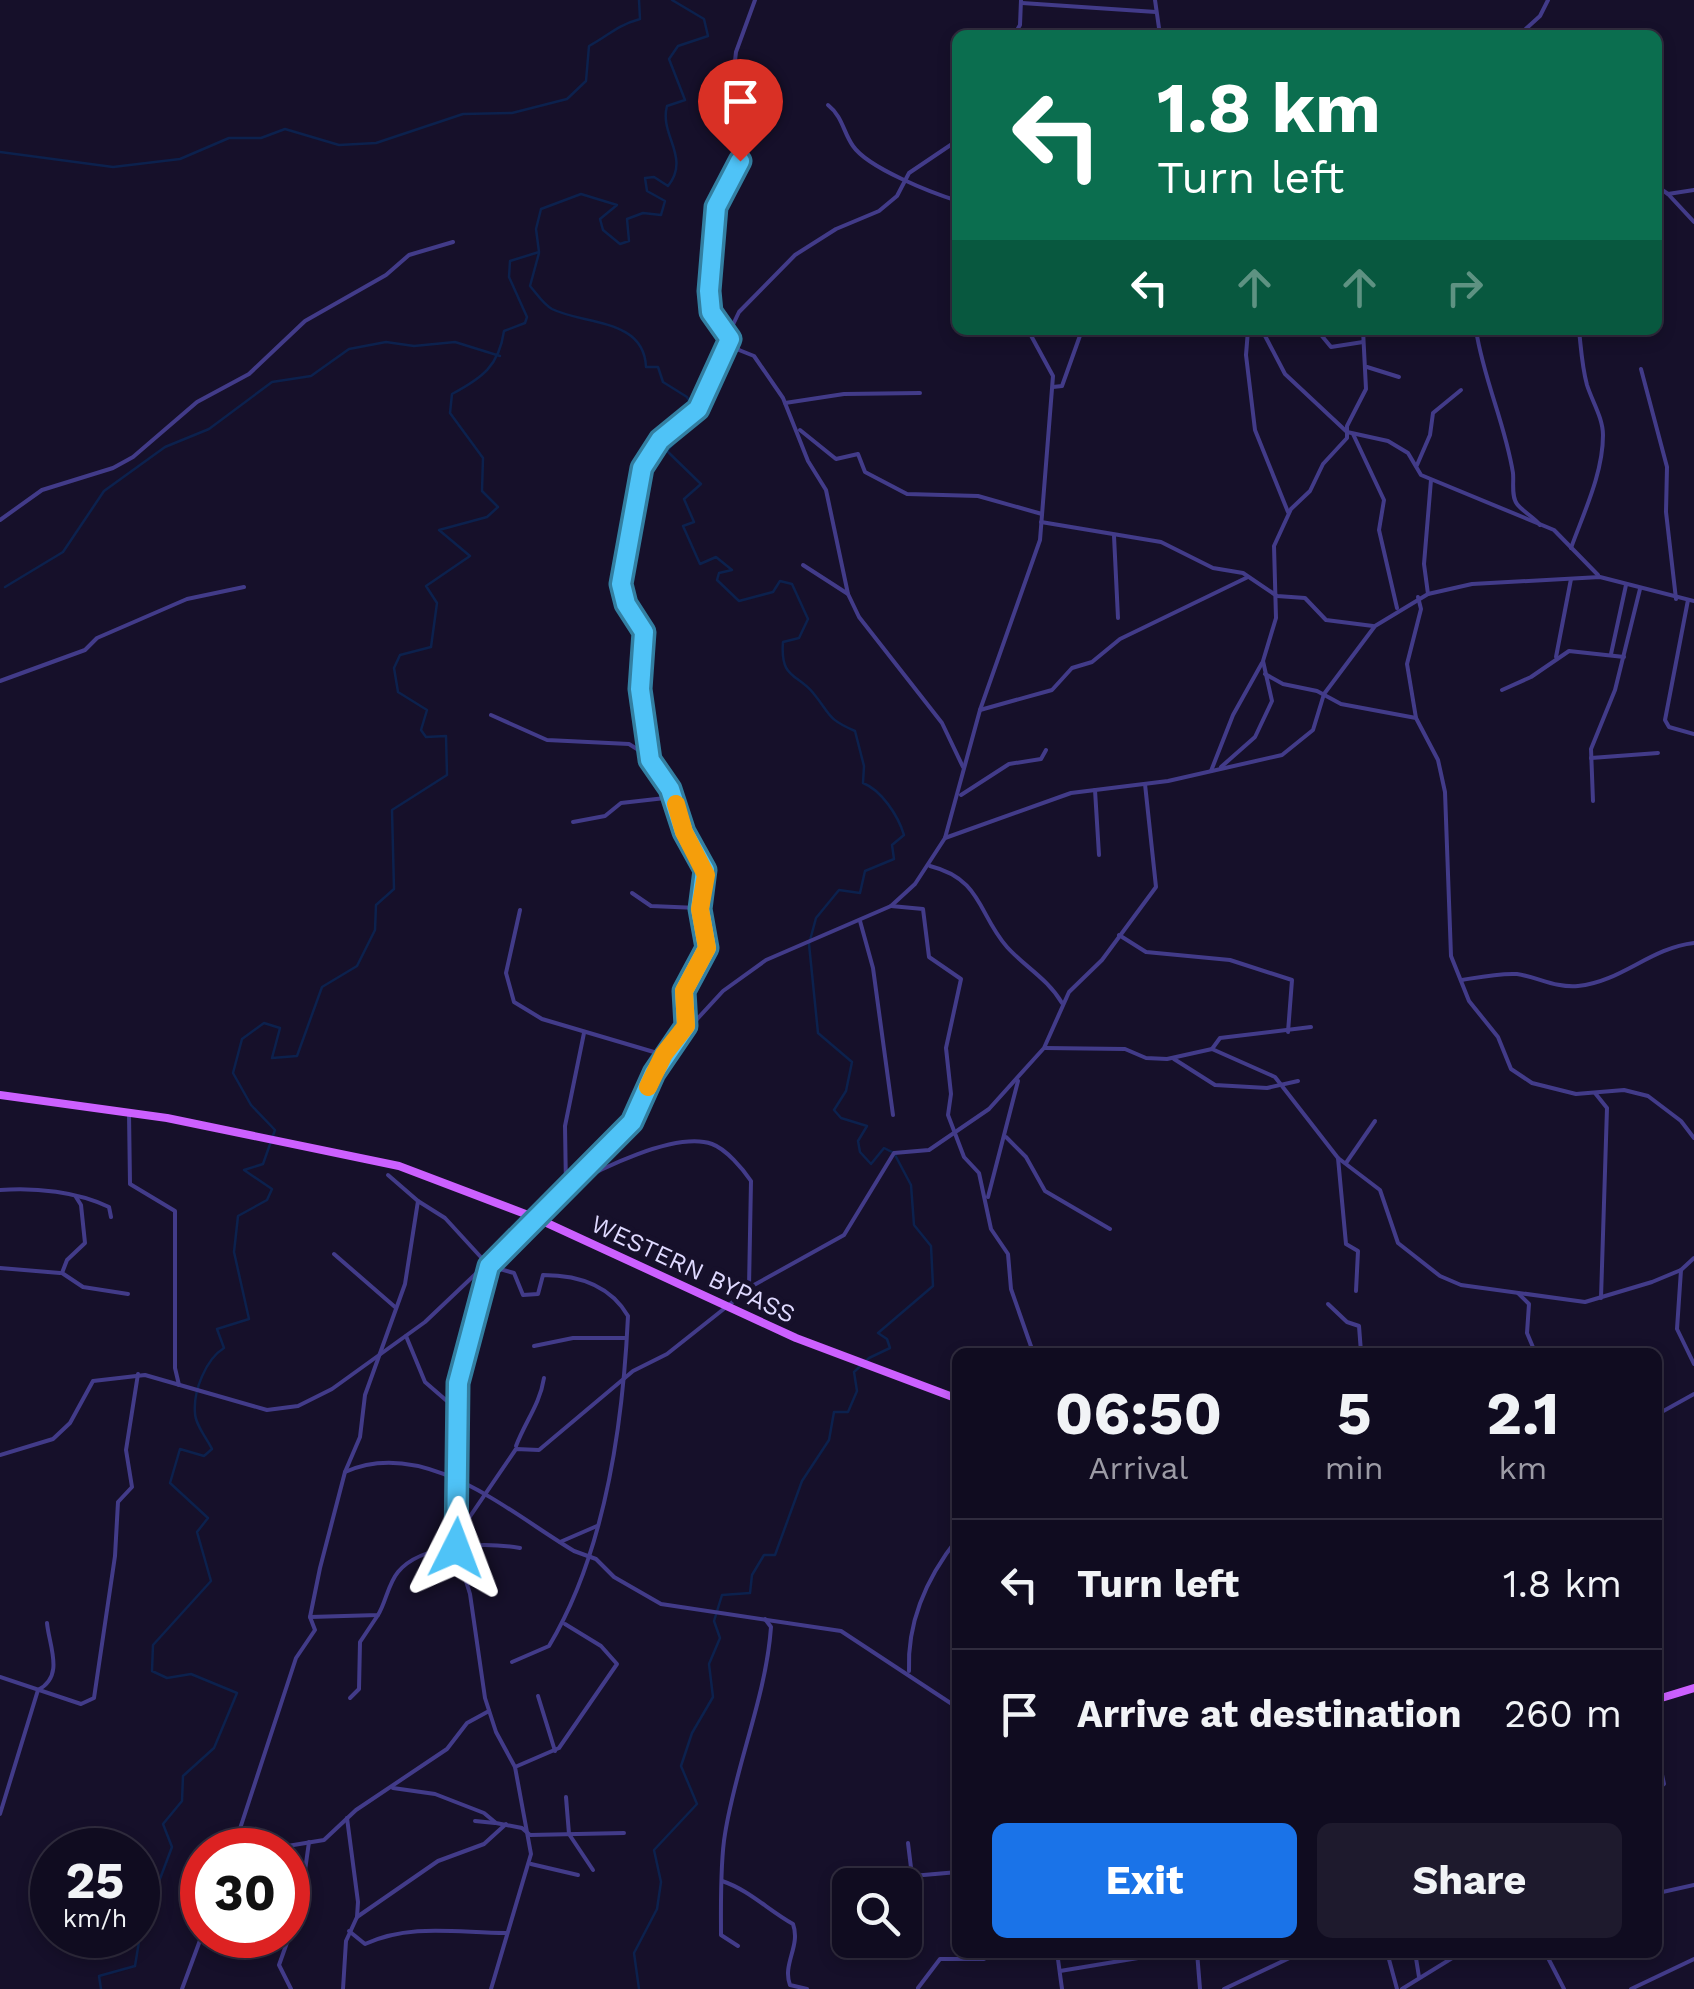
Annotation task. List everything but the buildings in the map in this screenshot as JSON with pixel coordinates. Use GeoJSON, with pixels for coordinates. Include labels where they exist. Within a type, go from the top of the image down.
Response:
{"type":"FeatureCollection","features":[{"type":"Feature","properties":{"kind":"main road"},"geometry":{"type":"LineString","coordinates":[[0,1095],[129,1113]]}},
{"type":"Feature","properties":{"kind":"main road","name":"WESTERN BYPASS"},"geometry":{"type":"LineString","coordinates":[[129,1113],[264,1136],[399,1166],[536,1218],[724,1308],[952,1397]]}},
{"type":"Feature","properties":{"kind":"main road"},"geometry":{"type":"LineString","coordinates":[[1662,1698],[1694,1688]]}},
{"type":"Feature","properties":{"kind":"street"},"geometry":{"type":"LineString","coordinates":[[755,0],[736,52],[732,87],[734,97],[754,124],[746,150],[716,207],[711,312],[740,350],[754,356],[785,403],[829,500],[848,594],[869,633],[907,675],[949,732],[964,772]]}},
{"type":"Feature","properties":{"kind":"street"},"geometry":{"type":"LineString","coordinates":[[1155,0],[1159,30]]}},
{"type":"Feature","properties":{"kind":"street"},"geometry":{"type":"LineString","coordinates":[[1525,30],[1540,16],[1548,0]]}},
{"type":"Feature","properties":{"kind":"street"},"geometry":{"type":"LineString","coordinates":[[1015,30],[1022,2],[1156,12]]}},
{"type":"Feature","properties":{"kind":"street"},"geometry":{"type":"LineString","coordinates":[[828,105],[856,149],[952,199]]}},
{"type":"Feature","properties":{"kind":"street"},"geometry":{"type":"LineString","coordinates":[[650,760],[640,689],[644,632],[626,604],[621,584],[636,495],[650,452],[698,409],[748,301],[795,254],[836,229],[879,211],[897,196],[916,166],[952,144]]}},
{"type":"Feature","properties":{"kind":"street"},"geometry":{"type":"LineString","coordinates":[[1662,190],[1694,222]]}},
{"type":"Feature","properties":{"kind":"street"},"geometry":{"type":"LineString","coordinates":[[1668,194],[1694,190]]}},
{"type":"Feature","properties":{"kind":"street"},"geometry":{"type":"LineString","coordinates":[[0,520],[42,490],[114,468],[197,402],[250,374],[305,321],[386,275],[409,255],[453,242]]}},
{"type":"Feature","properties":{"kind":"street"},"geometry":{"type":"LineString","coordinates":[[0,1454],[52,1439],[70,1423],[93,1380],[138,1374],[268,1410],[298,1406],[332,1390],[406,1336],[489,1266],[632,1122],[664,1054],[686,1026],[755,967],[891,906],[930,866],[945,838],[980,710],[1033,568],[1053,388],[1047,360],[1031,335]]}},
{"type":"Feature","properties":{"kind":"street"},"geometry":{"type":"LineString","coordinates":[[1053,388],[1059,388],[1069,374],[1081,335]]}},
{"type":"Feature","properties":{"kind":"street"},"geometry":{"type":"LineString","coordinates":[[1248,335],[1246,355],[1255,430],[1288,513]]}},
{"type":"Feature","properties":{"kind":"street"},"geometry":{"type":"LineString","coordinates":[[1265,335],[1286,374],[1350,433],[1384,500],[1379,530],[1397,609]]}},
{"type":"Feature","properties":{"kind":"street"},"geometry":{"type":"LineString","coordinates":[[1321,335],[1330,348],[1364,342]]}},
{"type":"Feature","properties":{"kind":"street"},"geometry":{"type":"LineString","coordinates":[[1211,771],[1276,625],[1272,557],[1288,513],[1310,491],[1350,433],[1366,388],[1363,335]]}},
{"type":"Feature","properties":{"kind":"street"},"geometry":{"type":"LineString","coordinates":[[1477,335],[1482,374],[1493,392],[1494,412],[1503,421],[1514,499],[1542,527]]}},
{"type":"Feature","properties":{"kind":"street"},"geometry":{"type":"LineString","coordinates":[[1570,548],[1598,472],[1603,437],[1595,418],[1596,402],[1586,382],[1580,335]]}},
{"type":"Feature","properties":{"kind":"street"},"geometry":{"type":"LineString","coordinates":[[1367,367],[1399,376]]}},
{"type":"Feature","properties":{"kind":"street"},"geometry":{"type":"LineString","coordinates":[[1641,369],[1667,467],[1666,512],[1676,599]]}},
{"type":"Feature","properties":{"kind":"street"},"geometry":{"type":"LineString","coordinates":[[1417,465],[1430,435],[1433,413],[1461,390]]}},
{"type":"Feature","properties":{"kind":"street"},"geometry":{"type":"LineString","coordinates":[[785,403],[844,394],[920,393]]}},
{"type":"Feature","properties":{"kind":"street"},"geometry":{"type":"LineString","coordinates":[[797,427],[836,458],[858,454],[865,472],[907,494],[978,496],[1042,514]]}},
{"type":"Feature","properties":{"kind":"street"},"geometry":{"type":"LineString","coordinates":[[1350,433],[1388,440],[1408,452],[1419,472],[1431,480],[1554,530],[1600,577]]}},
{"type":"Feature","properties":{"kind":"street"},"geometry":{"type":"LineString","coordinates":[[804,450],[812,442]]}},
{"type":"Feature","properties":{"kind":"street"},"geometry":{"type":"LineString","coordinates":[[1428,594],[1424,564],[1431,480]]}},
{"type":"Feature","properties":{"kind":"street"},"geometry":{"type":"LineString","coordinates":[[1041,522],[1114,536],[1137,535],[1160,542],[1212,568],[1249,576],[1274,594],[1304,598],[1326,620],[1375,626]]}},
{"type":"Feature","properties":{"kind":"street"},"geometry":{"type":"LineString","coordinates":[[1114,536],[1118,618]]}},
{"type":"Feature","properties":{"kind":"street"},"geometry":{"type":"LineString","coordinates":[[804,565],[848,594]]}},
{"type":"Feature","properties":{"kind":"street"},"geometry":{"type":"LineString","coordinates":[[980,710],[1052,690],[1072,668],[1092,662],[1120,639],[1249,576]]}},
{"type":"Feature","properties":{"kind":"street"},"geometry":{"type":"LineString","coordinates":[[945,838],[1058,797],[1211,771],[1291,750],[1313,730],[1324,694],[1375,626],[1418,598],[1472,584],[1600,577],[1691,600],[1665,720],[1668,726],[1694,734]]}},
{"type":"Feature","properties":{"kind":"street"},"geometry":{"type":"LineString","coordinates":[[1556,657],[1572,579]]}},
{"type":"Feature","properties":{"kind":"street"},"geometry":{"type":"LineString","coordinates":[[1610,656],[1626,585]]}},
{"type":"Feature","properties":{"kind":"street"},"geometry":{"type":"LineString","coordinates":[[0,681],[85,650],[97,638],[187,599],[244,587]]}},
{"type":"Feature","properties":{"kind":"street"},"geometry":{"type":"LineString","coordinates":[[1594,801],[1591,758],[1624,657],[1640,588]]}},
{"type":"Feature","properties":{"kind":"street"},"geometry":{"type":"LineString","coordinates":[[1418,598],[1421,608],[1407,679],[1416,718],[1442,773],[1446,808],[1443,842],[1451,892],[1448,940],[1468,1000],[1498,1037],[1514,1073],[1532,1084],[1576,1094],[1624,1090],[1648,1096],[1681,1121],[1694,1138]]}},
{"type":"Feature","properties":{"kind":"street"},"geometry":{"type":"LineString","coordinates":[[1502,690],[1532,677],[1570,650],[1624,657]]}},
{"type":"Feature","properties":{"kind":"street"},"geometry":{"type":"LineString","coordinates":[[1220,768],[1260,731],[1272,694],[1263,661]]}},
{"type":"Feature","properties":{"kind":"street"},"geometry":{"type":"LineString","coordinates":[[1265,674],[1282,684],[1324,694],[1341,704],[1416,718]]}},
{"type":"Feature","properties":{"kind":"street"},"geometry":{"type":"LineString","coordinates":[[491,715],[547,740],[629,744],[650,760],[674,797],[684,832],[705,870],[700,909],[707,948],[684,991],[686,1026]]}},
{"type":"Feature","properties":{"kind":"street"},"geometry":{"type":"LineString","coordinates":[[958,796],[1008,764],[1041,759],[1046,750]]}},
{"type":"Feature","properties":{"kind":"street"},"geometry":{"type":"LineString","coordinates":[[1591,758],[1658,753]]}},
{"type":"Feature","properties":{"kind":"street"},"geometry":{"type":"LineString","coordinates":[[516,1449],[540,1450],[621,1381],[667,1354],[749,1289],[849,1230],[894,1153],[929,1150],[984,1114],[1044,1048],[1063,1005],[1158,880],[1147,834],[1145,784]]}},
{"type":"Feature","properties":{"kind":"street"},"geometry":{"type":"LineString","coordinates":[[1095,790],[1098,854]]}},
{"type":"Feature","properties":{"kind":"street"},"geometry":{"type":"LineString","coordinates":[[573,822],[605,816],[621,803],[674,797]]}},
{"type":"Feature","properties":{"kind":"street"},"geometry":{"type":"LineString","coordinates":[[930,866],[951,873],[974,892],[1007,947],[1036,972],[1063,1005]]}},
{"type":"Feature","properties":{"kind":"street"},"geometry":{"type":"LineString","coordinates":[[632,894],[651,906],[700,909]]}},
{"type":"Feature","properties":{"kind":"street"},"geometry":{"type":"LineString","coordinates":[[891,906],[923,908],[929,957],[961,980],[946,1053],[952,1101],[948,1115],[964,1157],[980,1172],[991,1229],[1010,1262],[1010,1289],[1032,1348]]}},
{"type":"Feature","properties":{"kind":"street"},"geometry":{"type":"LineString","coordinates":[[520,910],[506,972],[508,990],[524,1010],[664,1054]]}},
{"type":"Feature","properties":{"kind":"street"},"geometry":{"type":"LineString","coordinates":[[860,922],[873,968],[893,1115]]}},
{"type":"Feature","properties":{"kind":"street"},"geometry":{"type":"LineString","coordinates":[[1119,935],[1146,952],[1230,960],[1292,980],[1288,1032]]}},
{"type":"Feature","properties":{"kind":"street"},"geometry":{"type":"LineString","coordinates":[[1462,980],[1513,974],[1545,984],[1582,985],[1610,977],[1660,950],[1694,943]]}},
{"type":"Feature","properties":{"kind":"street"},"geometry":{"type":"LineString","coordinates":[[1212,1049],[1220,1038],[1311,1028]]}},
{"type":"Feature","properties":{"kind":"street"},"geometry":{"type":"LineString","coordinates":[[566,1188],[566,1126],[584,1032]]}},
{"type":"Feature","properties":{"kind":"street"},"geometry":{"type":"LineString","coordinates":[[1044,1048],[1125,1049],[1146,1058],[1174,1058],[1212,1049],[1275,1077],[1338,1158],[1380,1190],[1402,1248],[1450,1280],[1585,1302],[1681,1270],[1694,1258]]}},
{"type":"Feature","properties":{"kind":"street"},"geometry":{"type":"LineString","coordinates":[[1174,1058],[1215,1085],[1282,1086],[1298,1081]]}},
{"type":"Feature","properties":{"kind":"street"},"geometry":{"type":"LineString","coordinates":[[987,1202],[1019,1076]]}},
{"type":"Feature","properties":{"kind":"street"},"geometry":{"type":"LineString","coordinates":[[1595,1094],[1607,1108],[1600,1299]]}},
{"type":"Feature","properties":{"kind":"street"},"geometry":{"type":"LineString","coordinates":[[129,1113],[130,1184],[175,1211],[174,1368],[179,1386]]}},
{"type":"Feature","properties":{"kind":"street"},"geometry":{"type":"LineString","coordinates":[[1346,1162],[1375,1121]]}},
{"type":"Feature","properties":{"kind":"street"},"geometry":{"type":"LineString","coordinates":[[1006,1137],[1026,1157],[1046,1192],[1110,1229]]}},
{"type":"Feature","properties":{"kind":"street"},"geometry":{"type":"LineString","coordinates":[[566,1188],[632,1154],[700,1142],[720,1147],[751,1181],[749,1289]]}},
{"type":"Feature","properties":{"kind":"street"},"geometry":{"type":"LineString","coordinates":[[1338,1158],[1346,1244],[1358,1252],[1356,1291]]}},
{"type":"Feature","properties":{"kind":"street"},"geometry":{"type":"LineString","coordinates":[[388,1175],[444,1218],[489,1266],[514,1273],[523,1295],[538,1294],[543,1275],[579,1279],[600,1288],[625,1311],[617,1446],[588,1556],[563,1623],[544,1651],[512,1662]]}},
{"type":"Feature","properties":{"kind":"street"},"geometry":{"type":"LineString","coordinates":[[0,1190],[32,1189],[76,1197],[108,1205],[111,1217]]}},
{"type":"Feature","properties":{"kind":"street"},"geometry":{"type":"LineString","coordinates":[[62,1273],[67,1260],[85,1243],[81,1206],[76,1197]]}},
{"type":"Feature","properties":{"kind":"street"},"geometry":{"type":"LineString","coordinates":[[240,1828],[296,1658],[315,1630],[310,1616],[344,1472],[358,1442],[365,1395],[404,1284],[418,1201]]}},
{"type":"Feature","properties":{"kind":"street"},"geometry":{"type":"LineString","coordinates":[[334,1254],[395,1306]]}},
{"type":"Feature","properties":{"kind":"street"},"geometry":{"type":"LineString","coordinates":[[489,1266],[463,1352],[456,1408],[456,1548],[470,1594],[489,1710],[514,1767],[530,1835],[531,1864],[491,1989]]}},
{"type":"Feature","properties":{"kind":"street"},"geometry":{"type":"LineString","coordinates":[[0,1268],[62,1273],[82,1287],[128,1294]]}},
{"type":"Feature","properties":{"kind":"street"},"geometry":{"type":"LineString","coordinates":[[1681,1270],[1677,1329],[1694,1364]]}},
{"type":"Feature","properties":{"kind":"street"},"geometry":{"type":"LineString","coordinates":[[1518,1293],[1528,1304],[1526,1328],[1534,1348]]}},
{"type":"Feature","properties":{"kind":"street"},"geometry":{"type":"LineString","coordinates":[[1528,1304],[1541,1294]]}},
{"type":"Feature","properties":{"kind":"street"},"geometry":{"type":"LineString","coordinates":[[1328,1304],[1347,1322],[1359,1326],[1361,1348]]}},
{"type":"Feature","properties":{"kind":"street"},"geometry":{"type":"LineString","coordinates":[[406,1336],[425,1382],[456,1408]]}},
{"type":"Feature","properties":{"kind":"street"},"geometry":{"type":"LineString","coordinates":[[534,1346],[572,1338],[626,1338]]}},
{"type":"Feature","properties":{"kind":"street"},"geometry":{"type":"LineString","coordinates":[[0,1677],[81,1704],[94,1698],[115,1556],[118,1502],[132,1486],[126,1450],[138,1374]]}},
{"type":"Feature","properties":{"kind":"street"},"geometry":{"type":"LineString","coordinates":[[458,1534],[516,1449],[527,1418],[540,1401],[544,1378]]}},
{"type":"Feature","properties":{"kind":"street"},"geometry":{"type":"LineString","coordinates":[[1662,1412],[1694,1394]]}},
{"type":"Feature","properties":{"kind":"street"},"geometry":{"type":"LineString","coordinates":[[344,1472],[358,1467],[408,1466],[456,1480],[588,1556],[661,1604],[841,1631],[952,1704]]}},
{"type":"Feature","properties":{"kind":"street"},"geometry":{"type":"LineString","coordinates":[[558,1542],[597,1526]]}},
{"type":"Feature","properties":{"kind":"street"},"geometry":{"type":"LineString","coordinates":[[909,1673],[914,1616],[929,1581],[952,1547]]}},
{"type":"Feature","properties":{"kind":"street"},"geometry":{"type":"LineString","coordinates":[[350,1698],[359,1689],[360,1642],[400,1569],[419,1557],[456,1548],[520,1548]]}},
{"type":"Feature","properties":{"kind":"street"},"geometry":{"type":"LineString","coordinates":[[310,1616],[378,1615]]}},
{"type":"Feature","properties":{"kind":"street"},"geometry":{"type":"LineString","coordinates":[[738,1946],[722,1934],[724,1835],[766,1668],[771,1627],[765,1619]]}},
{"type":"Feature","properties":{"kind":"street"},"geometry":{"type":"LineString","coordinates":[[0,1814],[38,1690],[48,1685],[54,1669],[46,1623]]}},
{"type":"Feature","properties":{"kind":"street"},"geometry":{"type":"LineString","coordinates":[[514,1767],[555,1751],[586,1714],[618,1662],[563,1623]]}},
{"type":"Feature","properties":{"kind":"street"},"geometry":{"type":"LineString","coordinates":[[538,1696],[555,1751]]}},
{"type":"Feature","properties":{"kind":"street"},"geometry":{"type":"LineString","coordinates":[[310,1842],[324,1840],[346,1818],[447,1749],[472,1719],[489,1710]]}},
{"type":"Feature","properties":{"kind":"street"},"geometry":{"type":"LineString","coordinates":[[393,1788],[434,1794],[484,1813],[496,1823]]}},
{"type":"Feature","properties":{"kind":"street"},"geometry":{"type":"LineString","coordinates":[[566,1797],[569,1834],[593,1870]]}},
{"type":"Feature","properties":{"kind":"street"},"geometry":{"type":"LineString","coordinates":[[346,1818],[357,1917]]}},
{"type":"Feature","properties":{"kind":"street"},"geometry":{"type":"LineString","coordinates":[[475,1822],[506,1824],[530,1835],[624,1834]]}},
{"type":"Feature","properties":{"kind":"street"},"geometry":{"type":"LineString","coordinates":[[343,1989],[348,1931],[357,1917],[438,1862],[484,1844],[506,1824]]}},
{"type":"Feature","properties":{"kind":"street"},"geometry":{"type":"LineString","coordinates":[[908,1843],[912,1876],[952,1873]]}},
{"type":"Feature","properties":{"kind":"street"},"geometry":{"type":"LineString","coordinates":[[531,1864],[578,1875]]}},
{"type":"Feature","properties":{"kind":"street"},"geometry":{"type":"LineString","coordinates":[[722,1881],[750,1893],[764,1908],[793,1924],[795,1948],[788,1980],[807,1989]]}},
{"type":"Feature","properties":{"kind":"street"},"geometry":{"type":"LineString","coordinates":[[1662,1892],[1694,1885]]}},
{"type":"Feature","properties":{"kind":"street"},"geometry":{"type":"LineString","coordinates":[[348,1931],[365,1944],[380,1936],[441,1929],[506,1934]]}},
{"type":"Feature","properties":{"kind":"street"},"geometry":{"type":"LineString","coordinates":[[182,1989],[193,1958]]}},
{"type":"Feature","properties":{"kind":"street"},"geometry":{"type":"LineString","coordinates":[[282,1958],[279,1966],[290,1989]]}},
{"type":"Feature","properties":{"kind":"street"},"geometry":{"type":"LineString","coordinates":[[918,1989],[942,1958],[984,1959]]}},
{"type":"Feature","properties":{"kind":"street"},"geometry":{"type":"LineString","coordinates":[[1058,1958],[1062,1989]]}},
{"type":"Feature","properties":{"kind":"street"},"geometry":{"type":"LineString","coordinates":[[1060,1971],[1138,1958]]}},
{"type":"Feature","properties":{"kind":"street"},"geometry":{"type":"LineString","coordinates":[[1197,1958],[1200,1989]]}},
{"type":"Feature","properties":{"kind":"street"},"geometry":{"type":"LineString","coordinates":[[1224,1989],[1289,1958]]}},
{"type":"Feature","properties":{"kind":"street"},"geometry":{"type":"LineString","coordinates":[[1389,1958],[1400,1989],[1453,1958]]}},
{"type":"Feature","properties":{"kind":"street"},"geometry":{"type":"LineString","coordinates":[[1416,1958],[1420,1978]]}},
{"type":"Feature","properties":{"kind":"street"},"geometry":{"type":"LineString","coordinates":[[1548,1958],[1564,1989]]}},
{"type":"Feature","properties":{"kind":"street"},"geometry":{"type":"LineString","coordinates":[[1631,1989],[1694,1959]]}},
{"type":"Feature","properties":{"kind":"waterway"},"geometry":{"type":"LineString","coordinates":[[0,152],[113,167],[180,159],[229,138],[261,138],[285,129],[339,145],[376,143],[463,114],[512,113],[567,99],[586,81],[589,46],[640,19],[639,0]]}},
{"type":"Feature","properties":{"kind":"waterway"},"geometry":{"type":"LineString","coordinates":[[101,1989],[99,1976],[135,1966],[141,1929],[172,1847],[163,1824],[182,1801],[183,1776],[214,1748],[237,1693],[191,1674],[167,1678],[152,1671],[153,1645],[211,1581],[197,1532],[208,1518],[170,1483],[180,1449],[204,1456],[212,1449],[196,1417],[196,1395],[206,1368],[224,1348],[217,1329],[249,1319],[234,1252],[238,1216],[267,1200],[272,1189],[244,1170],[263,1164],[275,1130],[251,1105],[233,1073],[242,1039],[264,1023],[280,1028],[272,1058],[297,1056],[322,987],[357,966],[375,930],[376,905],[394,889],[392,810],[447,775],[446,736],[426,737],[421,730],[427,710],[398,692],[394,668],[400,655],[431,647],[437,603],[426,586],[470,556],[439,530],[487,517],[498,507],[482,491],[483,458],[450,413],[452,394],[487,370],[498,353],[504,331],[525,323],[527,317],[509,277],[510,261],[539,252],[536,229],[541,209],[581,194],[617,205],[600,219],[603,230],[620,244],[629,241],[627,219],[643,213],[661,215],[665,201],[647,191],[645,178],[654,177],[668,186],[674,175],[676,156],[667,127],[667,106],[685,100],[669,59],[678,46],[708,36],[704,19],[672,0]]}},
{"type":"Feature","properties":{"kind":"waterway"},"geometry":{"type":"LineString","coordinates":[[539,253],[530,286],[546,304],[565,314],[624,331],[643,351],[646,367],[658,367],[663,382],[687,397],[697,417],[667,451],[701,484],[684,499],[694,522],[683,526],[700,564],[716,557],[732,570],[719,573],[717,580],[739,601],[773,592],[780,581],[792,584],[808,619],[799,638],[783,642],[787,670],[808,687],[834,720],[855,731],[864,766],[863,783],[882,797],[901,827],[904,835],[892,845],[894,859],[865,871],[860,893],[839,890],[816,918],[809,944],[818,1033],[852,1062],[846,1091],[834,1110],[841,1118],[867,1126],[858,1141],[860,1152],[871,1164],[884,1148],[894,1153],[911,1185],[914,1225],[931,1246],[933,1286],[878,1333],[887,1339],[890,1348],[869,1358],[854,1372],[857,1391],[848,1412],[834,1412],[829,1440],[802,1481],[775,1555],[764,1555],[752,1575],[750,1593],[722,1595],[714,1621],[720,1638],[709,1664],[713,1697],[692,1733],[681,1766],[697,1804],[654,1850],[661,1882],[657,1909],[634,1953],[639,1989]]}},
{"type":"Feature","properties":{"kind":"waterway"},"geometry":{"type":"LineString","coordinates":[[5,587],[63,552],[104,491],[165,447],[209,429],[272,382],[311,376],[349,349],[386,342],[414,346],[455,342],[500,356]]}},
{"type":"Feature","properties":{"kind":"slow traffic"},"geometry":{"type":"LineString","coordinates":[[648,1087],[664,1054],[686,1026],[684,991],[707,948],[700,909],[705,870],[684,832],[676,804]]}},
{"type":"Feature","properties":{"kind":"route"},"geometry":{"type":"LineString","coordinates":[[456,1548],[460,1507],[454,1450],[458,1383],[463,1352],[488,1280],[489,1266],[632,1122],[664,1054],[686,1026],[684,991],[707,948],[700,909],[705,870],[684,832],[670,789],[650,760],[640,689],[644,632],[626,604],[621,584],[642,468],[660,440],[698,409],[708,384],[722,366],[730,339],[730,332],[719,324],[708,303],[716,207],[740,161]]}}]}
